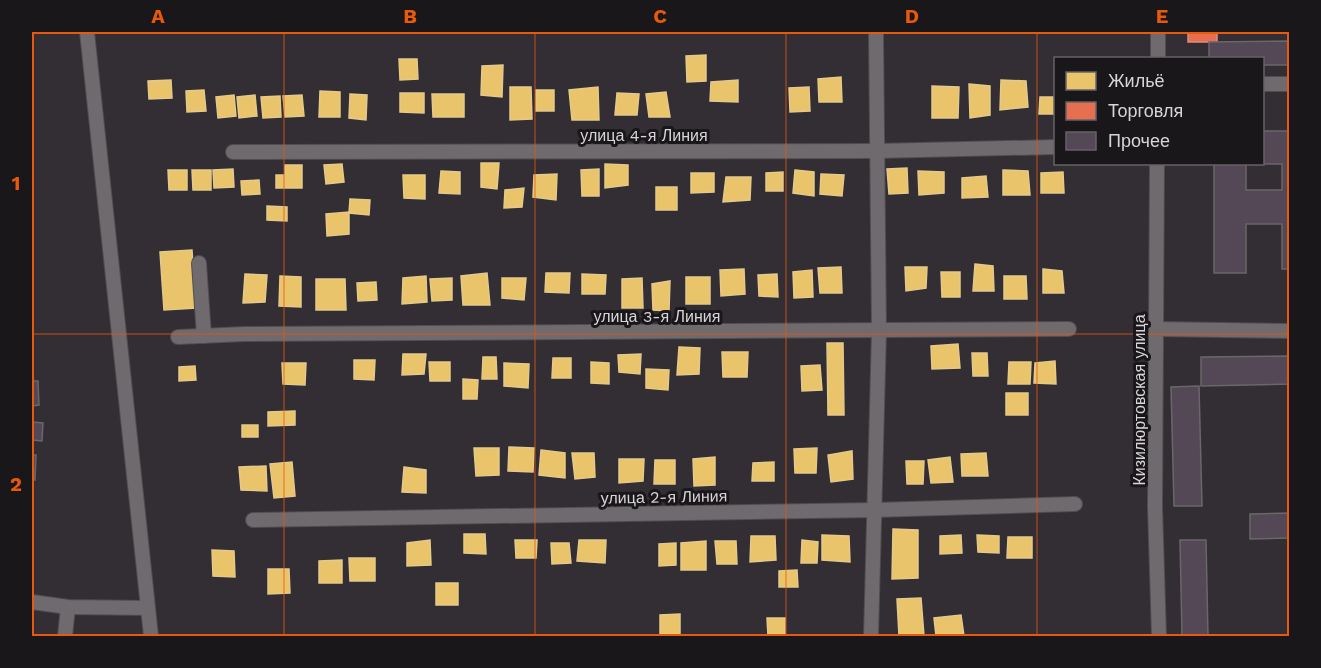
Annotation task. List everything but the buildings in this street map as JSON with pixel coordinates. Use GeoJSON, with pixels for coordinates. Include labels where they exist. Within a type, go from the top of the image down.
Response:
{"type":"FeatureCollection","features":[{"type":"Feature","properties":{"kind":"street"},"geometry":{"type":"LineString","coordinates":[[87,32],[151,636]]}},
{"type":"Feature","properties":{"kind":"street"},"geometry":{"type":"LineString","coordinates":[[871,636],[879,331],[876,32]]}},
{"type":"Feature","properties":{"kind":"street"},"geometry":{"type":"LineString","coordinates":[[1158,32],[1158,57]]}},
{"type":"Feature","properties":{"kind":"street"},"geometry":{"type":"LineString","coordinates":[[1264,84],[1290,84]]}},
{"type":"Feature","properties":{"kind":"street","name":"улица 4-я Линия"},"geometry":{"type":"LineString","coordinates":[[233,152],[877,151],[1054,147]]}},
{"type":"Feature","properties":{"kind":"street","name":"Кизилюртовская улица"},"geometry":{"type":"LineString","coordinates":[[1157,165],[1155,507],[1159,636]]}},
{"type":"Feature","properties":{"kind":"street"},"geometry":{"type":"LineString","coordinates":[[199,263],[204,336]]}},
{"type":"Feature","properties":{"kind":"street","name":"улица 3-я Линия"},"geometry":{"type":"LineString","coordinates":[[178,337],[244,334],[1070,329]]}},
{"type":"Feature","properties":{"kind":"street"},"geometry":{"type":"LineString","coordinates":[[1156,329],[1290,331]]}},
{"type":"Feature","properties":{"kind":"street","name":"улица 2-я Линия"},"geometry":{"type":"LineString","coordinates":[[253,519],[875,510],[1075,504]]}},
{"type":"Feature","properties":{"kind":"street"},"geometry":{"type":"LineString","coordinates":[[32,602],[69,607],[148,608]]}},
{"type":"Feature","properties":{"kind":"street"},"geometry":{"type":"LineString","coordinates":[[65,636],[69,607]]}}]}
